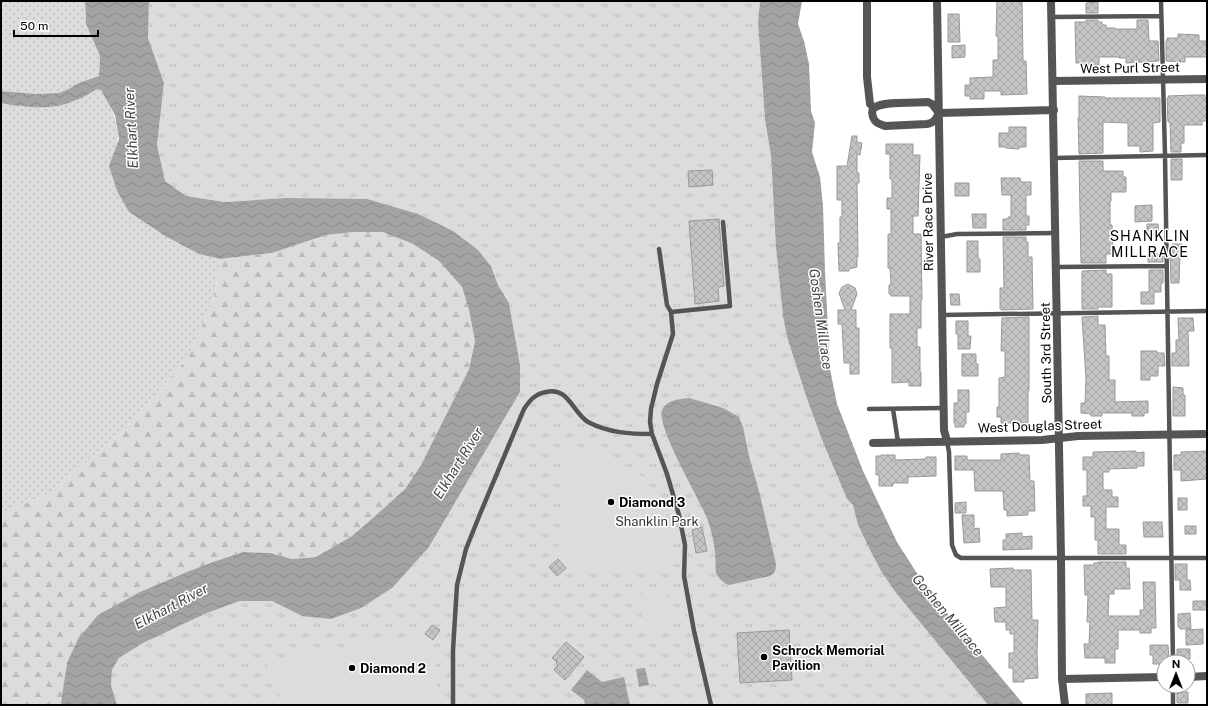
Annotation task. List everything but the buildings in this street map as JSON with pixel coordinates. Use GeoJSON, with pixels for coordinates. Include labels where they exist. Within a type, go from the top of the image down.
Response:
{"type":"FeatureCollection","features":[{"type":"Feature","properties":{"kind":"street"},"geometry":{"type":"LineString","coordinates":[[866,1],[867,77],[870,104],[874,108]]}},
{"type":"Feature","properties":{"kind":"street","name":"River Race Drive"},"geometry":{"type":"LineString","coordinates":[[937,1],[943,408],[946,441]]}},
{"type":"Feature","properties":{"kind":"street","name":"South 3rd Street"},"geometry":{"type":"LineString","coordinates":[[1052,1],[1062,679],[1064,705]]}},
{"type":"Feature","properties":{"kind":"street","name":"West Purl Street"},"geometry":{"type":"LineString","coordinates":[[1053,81],[1207,79]]}},
{"type":"Feature","properties":{"kind":"street"},"geometry":{"type":"LineString","coordinates":[[874,108],[883,104],[928,102],[932,104],[939,112],[1054,110]]}},
{"type":"Feature","properties":{"kind":"street"},"geometry":{"type":"LineString","coordinates":[[874,108],[872,112],[875,121],[878,124],[885,126],[932,123],[936,120],[939,112]]}},
{"type":"Feature","properties":{"kind":"street","name":"West Douglas Street"},"geometry":{"type":"LineString","coordinates":[[873,443],[1042,440],[1078,436],[1207,434]]}},
{"type":"Feature","properties":{"kind":"street"},"geometry":{"type":"LineString","coordinates":[[1196,677],[1207,676]]}},
{"type":"Feature","properties":{"kind":"street"},"geometry":{"type":"LineString","coordinates":[[1062,679],[1156,677]]}},
{"type":"Feature","properties":{"kind":"lane"},"geometry":{"type":"LineString","coordinates":[[1160,1],[1165,155],[1170,558],[1173,654]]}},
{"type":"Feature","properties":{"kind":"lane"},"geometry":{"type":"LineString","coordinates":[[1052,17],[1161,16]]}},
{"type":"Feature","properties":{"kind":"lane"},"geometry":{"type":"LineString","coordinates":[[1054,158],[1207,155]]}},
{"type":"Feature","properties":{"kind":"lane"},"geometry":{"type":"LineString","coordinates":[[671,312],[730,306],[723,222]]}},
{"type":"Feature","properties":{"kind":"lane"},"geometry":{"type":"LineString","coordinates":[[941,237],[957,234],[1056,233]]}},
{"type":"Feature","properties":{"kind":"lane"},"geometry":{"type":"LineString","coordinates":[[660,249],[667,305],[671,312],[674,334],[657,384],[651,409],[650,422],[652,434],[680,515],[685,546],[684,576],[694,631],[711,705]]}},
{"type":"Feature","properties":{"kind":"lane"},"geometry":{"type":"LineString","coordinates":[[1056,267],[1166,266]]}},
{"type":"Feature","properties":{"kind":"lane"},"geometry":{"type":"LineString","coordinates":[[942,315],[1207,311]]}},
{"type":"Feature","properties":{"kind":"lane"},"geometry":{"type":"LineString","coordinates":[[453,705],[453,650],[457,592],[466,549],[524,409],[530,400],[544,392],[557,392],[564,395],[576,412],[587,421],[624,434],[652,434]]}},
{"type":"Feature","properties":{"kind":"lane"},"geometry":{"type":"LineString","coordinates":[[893,408],[898,442]]}},
{"type":"Feature","properties":{"kind":"lane"},"geometry":{"type":"LineString","coordinates":[[869,409],[943,408]]}},
{"type":"Feature","properties":{"kind":"lane"},"geometry":{"type":"LineString","coordinates":[[946,441],[949,452],[952,545],[956,555],[961,558],[1207,558]]}},
{"type":"Feature","properties":{"kind":"lane"},"geometry":{"type":"LineString","coordinates":[[1173,694],[1173,705]]}},
{"type":"Feature","properties":{"kind":"green space"},"geometry":{"type":"Polygon","coordinates":[[[1,1],[85,1],[86,24],[100,56],[99,76],[76,84],[59,93],[37,94],[1,91],[1,1]]]}},
{"type":"Feature","properties":{"kind":"green space","name":"Shanklin Park"},"geometry":{"type":"Polygon","coordinates":[[[149,1],[760,1],[758,22],[765,120],[771,156],[776,248],[783,315],[787,337],[806,396],[822,440],[847,499],[853,504],[858,525],[881,571],[896,593],[988,705],[117,705],[111,685],[112,670],[119,658],[143,643],[207,613],[240,601],[272,601],[302,616],[429,547],[520,392],[520,365],[509,303],[498,285],[491,266],[478,250],[286,198],[225,202],[186,196],[164,181],[157,145],[164,83],[148,38],[149,1]]]}},
{"type":"Feature","properties":{"kind":"green space"},"geometry":{"type":"Polygon","coordinates":[[[97,88],[102,90],[117,125],[118,141],[116,149],[129,212],[165,236],[199,254],[220,259],[214,299],[187,359],[119,435],[46,495],[1,513],[1,103],[22,106],[75,101],[97,88]]]}},
{"type":"Feature","properties":{"kind":"green space"},"geometry":{"type":"Polygon","coordinates":[[[354,232],[383,232],[413,244],[439,261],[462,287],[469,310],[475,340],[469,369],[421,465],[405,489],[352,536],[316,557],[292,559],[270,553],[243,552],[216,561],[140,592],[67,663],[62,705],[1,705],[1,513],[46,495],[119,435],[187,359],[214,299],[220,259],[272,253],[326,235],[354,232]]]}},
{"type":"Feature","properties":{"kind":"green space","name":"Diamond 3"},"geometry":{"type":"Polygon","coordinates":[[[564,450],[592,452],[606,455],[639,474],[657,494],[668,518],[674,544],[673,571],[566,568],[558,559],[564,450]]]}},
{"type":"Feature","properties":{"kind":"green space"},"geometry":{"type":"Polygon","coordinates":[[[665,590],[673,632],[647,637],[638,595],[665,590]]]}},
{"type":"Feature","properties":{"kind":"green space","name":"Diamond 2"},"geometry":{"type":"Polygon","coordinates":[[[425,634],[433,640],[439,705],[285,705],[270,676],[265,660],[425,634]]]}},
{"type":"Feature","properties":{"kind":"water","name":"Elkhart River"},"geometry":{"type":"Polygon","coordinates":[[[85,1],[149,1],[148,38],[164,83],[157,145],[165,181],[186,196],[225,202],[286,198],[367,199],[418,214],[453,231],[478,250],[491,266],[498,285],[509,303],[520,365],[520,392],[429,547],[392,588],[361,608],[331,619],[302,616],[272,601],[240,601],[207,613],[143,643],[119,658],[112,670],[111,685],[117,705],[62,705],[61,703],[67,663],[78,639],[98,615],[140,592],[187,572],[243,552],[270,553],[292,559],[316,557],[352,536],[405,489],[421,465],[469,369],[475,341],[469,310],[462,287],[439,261],[413,244],[383,232],[354,232],[326,235],[272,253],[220,259],[199,254],[165,236],[129,212],[117,191],[109,166],[119,139],[115,115],[101,90],[97,89],[79,99],[53,107],[17,106],[1,103],[1,91],[37,94],[59,93],[76,84],[99,76],[100,56],[86,24],[85,1]]]}},
{"type":"Feature","properties":{"kind":"water","name":"Goshen Millrace"},"geometry":{"type":"Polygon","coordinates":[[[760,1],[802,1],[798,24],[804,41],[809,64],[811,111],[815,123],[812,152],[820,177],[823,206],[830,369],[837,404],[863,471],[897,542],[927,589],[1024,705],[988,705],[896,593],[881,571],[870,550],[858,525],[853,505],[847,499],[822,440],[787,337],[783,316],[776,248],[771,156],[765,120],[758,22],[760,1]]]}},
{"type":"Feature","properties":{"kind":"water"},"geometry":{"type":"Polygon","coordinates":[[[689,398],[723,408],[739,417],[743,427],[776,564],[775,571],[770,576],[729,585],[721,580],[716,573],[714,545],[708,520],[671,446],[662,418],[662,410],[667,404],[689,398]]]}},
{"type":"Feature","properties":{"kind":"water"},"geometry":{"type":"Polygon","coordinates":[[[645,668],[649,685],[639,687],[636,669],[645,668]]]}},
{"type":"Feature","properties":{"kind":"water"},"geometry":{"type":"Polygon","coordinates":[[[587,670],[602,682],[624,677],[630,705],[585,705],[584,700],[571,690],[587,670]]]}},
{"type":"Feature","properties":{"kind":"place","name":"Diamond 3"},"geometry":{"type":"Point","coordinates":[611,502]}},
{"type":"Feature","properties":{"kind":"place","name":"Schrock Memorial Pavilion"},"geometry":{"type":"Point","coordinates":[764,657]}},
{"type":"Feature","properties":{"kind":"place","name":"Diamond 2"},"geometry":{"type":"Point","coordinates":[352,668]}},
{"type":"Feature","properties":{"kind":"district","name":"SHANKLIN MILLRACE"},"geometry":{"type":"Point","coordinates":[1150,244]}}]}
